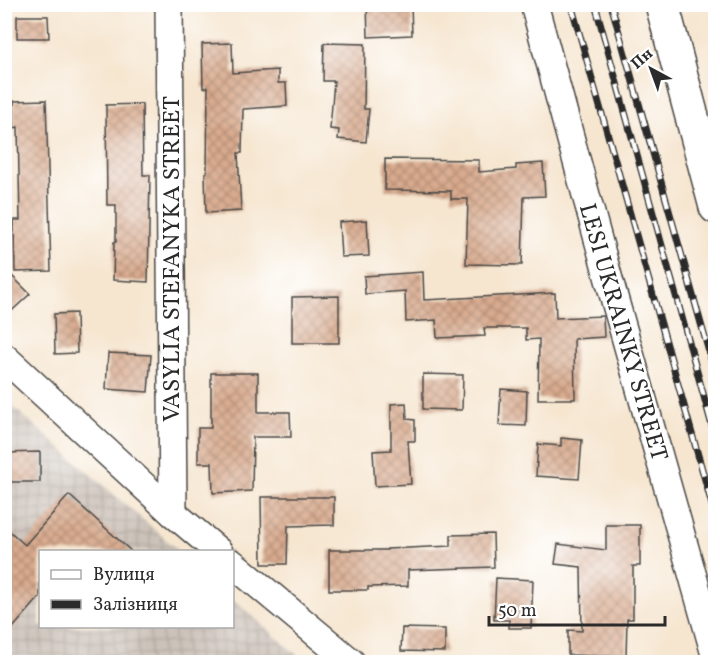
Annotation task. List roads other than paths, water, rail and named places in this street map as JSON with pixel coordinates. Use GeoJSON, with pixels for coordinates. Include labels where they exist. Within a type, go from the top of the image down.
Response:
{"type":"FeatureCollection","features":[{"type":"Feature","properties":{"kind":"street","name":"VASYLIA STEFANYKA STREET"},"geometry":{"type":"LineString","coordinates":[[169,4],[173,513]]}},
{"type":"Feature","properties":{"kind":"street","name":"LESI UKRAINKY STREET"},"geometry":{"type":"LineString","coordinates":[[534,4],[716,658]]}},
{"type":"Feature","properties":{"kind":"street"},"geometry":{"type":"LineString","coordinates":[[662,4],[716,207]]}},
{"type":"Feature","properties":{"kind":"street"},"geometry":{"type":"LineString","coordinates":[[4,357],[173,513],[217,550]]}},
{"type":"Feature","properties":{"kind":"street"},"geometry":{"type":"LineString","coordinates":[[234,565],[351,663]]}},
{"type":"Feature","properties":{"kind":"railway"},"geometry":{"type":"LineString","coordinates":[[571,4],[716,519]]}},
{"type":"Feature","properties":{"kind":"railway"},"geometry":{"type":"LineString","coordinates":[[595,4],[716,440]]}},
{"type":"Feature","properties":{"kind":"railway"},"geometry":{"type":"LineString","coordinates":[[611,4],[716,377]]}}]}
